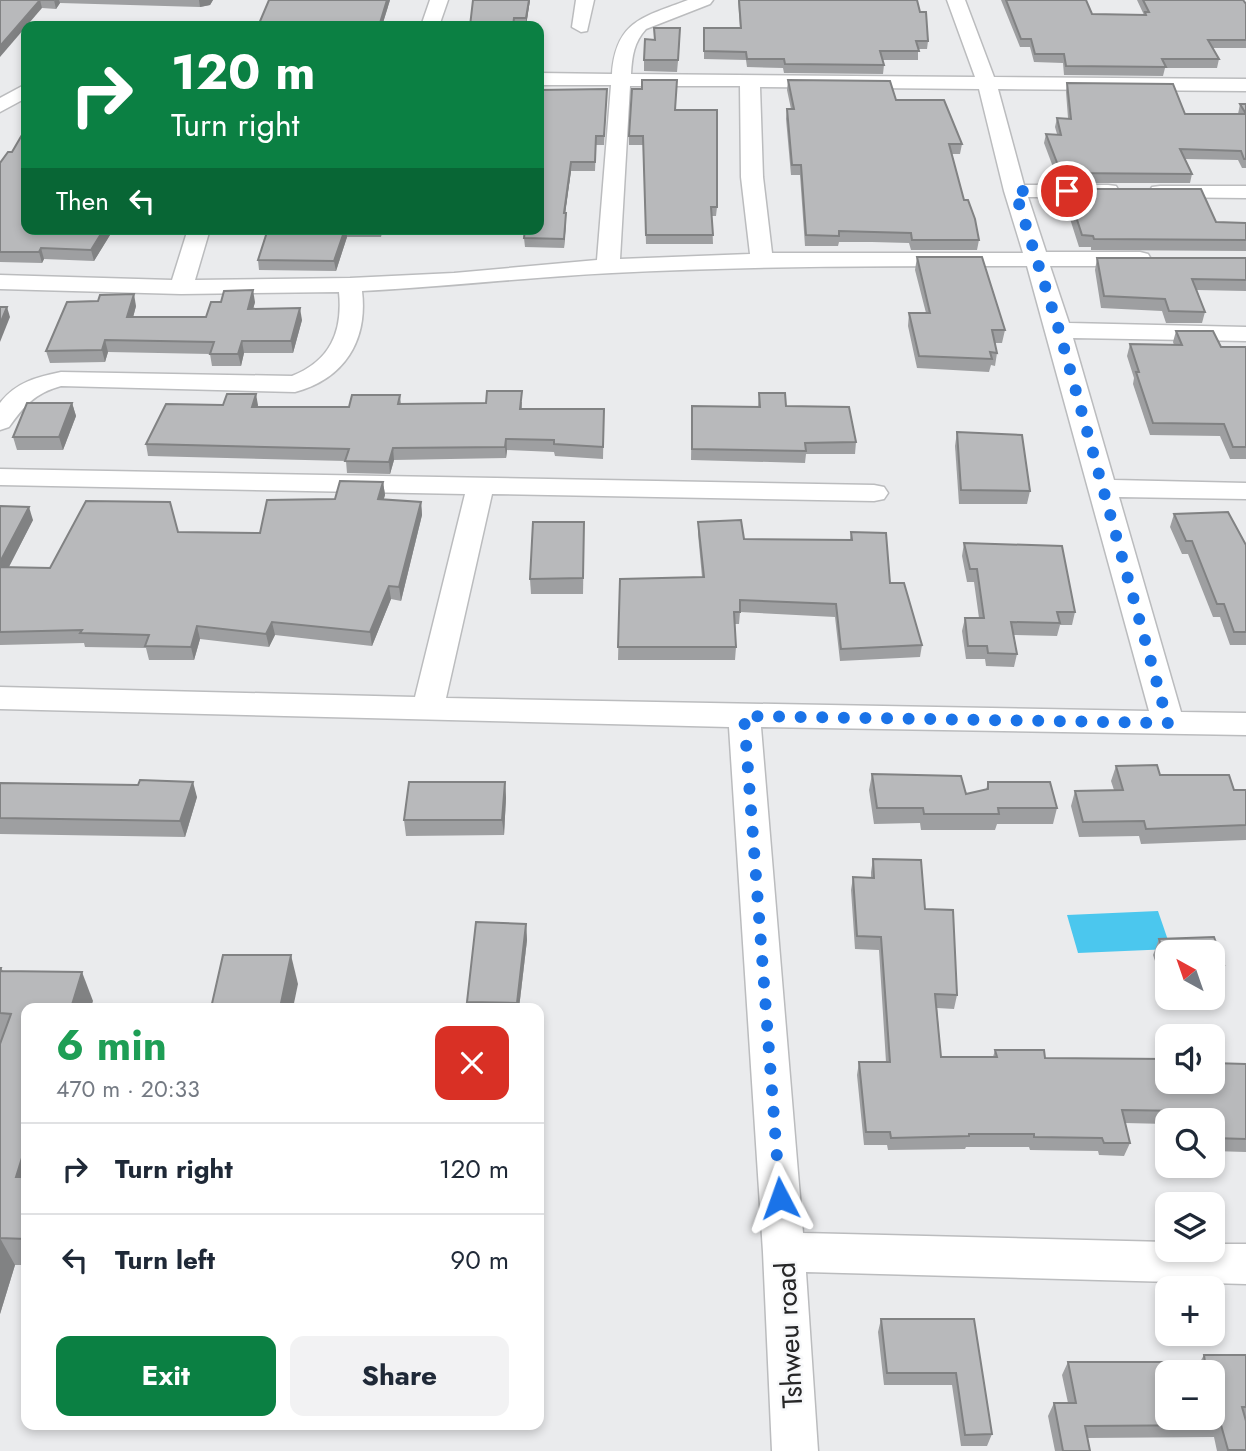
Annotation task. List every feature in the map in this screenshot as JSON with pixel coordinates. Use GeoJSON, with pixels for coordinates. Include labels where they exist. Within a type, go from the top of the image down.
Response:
{"type":"FeatureCollection","features":[{"type":"Feature","properties":{"kind":"street"},"geometry":{"type":"LineString","coordinates":[[432,21],[439,0]]}},
{"type":"Feature","properties":{"kind":"street"},"geometry":{"type":"LineString","coordinates":[[581,26],[585,0]]}},
{"type":"Feature","properties":{"kind":"street"},"geometry":{"type":"LineString","coordinates":[[608,266],[624,54],[631,35],[640,25],[704,0]]}},
{"type":"Feature","properties":{"kind":"street"},"geometry":{"type":"LineString","coordinates":[[956,0],[986,83],[1015,191],[1059,330],[1168,723]]}},
{"type":"Feature","properties":{"kind":"street"},"geometry":{"type":"LineString","coordinates":[[544,79],[1246,85]]}},
{"type":"Feature","properties":{"kind":"street"},"geometry":{"type":"LineString","coordinates":[[750,81],[752,177],[762,261]]}},
{"type":"Feature","properties":{"kind":"street"},"geometry":{"type":"LineString","coordinates":[[0,106],[21,93]]}},
{"type":"Feature","properties":{"kind":"street"},"geometry":{"type":"LineString","coordinates":[[1015,191],[1246,192]]}},
{"type":"Feature","properties":{"kind":"street"},"geometry":{"type":"LineString","coordinates":[[181,287],[197,235]]}},
{"type":"Feature","properties":{"kind":"street"},"geometry":{"type":"LineString","coordinates":[[0,282],[181,287],[350,285],[454,280],[608,266],[762,261],[1162,259]]}},
{"type":"Feature","properties":{"kind":"street"},"geometry":{"type":"LineString","coordinates":[[0,422],[21,394],[31,387],[61,379],[295,384],[316,377],[335,363],[353,320],[350,285]]}},
{"type":"Feature","properties":{"kind":"street"},"geometry":{"type":"LineString","coordinates":[[1059,330],[1246,334]]}},
{"type":"Feature","properties":{"kind":"street"},"geometry":{"type":"LineString","coordinates":[[0,477],[874,493]]}},
{"type":"Feature","properties":{"kind":"street"},"geometry":{"type":"LineString","coordinates":[[428,707],[481,485]]}},
{"type":"Feature","properties":{"kind":"street"},"geometry":{"type":"LineString","coordinates":[[1104,488],[1246,491]]}},
{"type":"Feature","properties":{"kind":"street"},"geometry":{"type":"LineString","coordinates":[[0,698],[744,716],[1246,724]]}},
{"type":"Feature","properties":{"kind":"street","name":"Tshweu road"},"geometry":{"type":"LineString","coordinates":[[744,716],[796,1451]]}},
{"type":"Feature","properties":{"kind":"street"},"geometry":{"type":"LineString","coordinates":[[784,1252],[1246,1264]]}},
{"type":"Feature","properties":{"kind":"water"},"geometry":{"type":"Polygon","coordinates":[[[1158,911],[1168,940],[1155,940],[1155,950],[1078,953],[1067,915],[1158,911]]]}},
{"type":"Feature","properties":{"kind":"building"},"geometry":{"type":"Polygon","coordinates":[[[0,0],[40,0],[21,21],[0,46],[0,0]]]}},
{"type":"Feature","properties":{"kind":"building"},"geometry":{"type":"Polygon","coordinates":[[[269,0],[387,0],[381,21],[260,21],[269,0]]]}},
{"type":"Feature","properties":{"kind":"building"},"geometry":{"type":"Polygon","coordinates":[[[473,0],[529,0],[526,18],[514,18],[514,21],[471,21],[473,0]]]}},
{"type":"Feature","properties":{"kind":"building"},"geometry":{"type":"Polygon","coordinates":[[[739,0],[917,0],[920,12],[926,12],[928,41],[916,41],[919,51],[880,51],[884,65],[785,64],[784,59],[747,59],[746,52],[704,51],[704,28],[741,28],[739,0]]]}},
{"type":"Feature","properties":{"kind":"building"},"geometry":{"type":"Polygon","coordinates":[[[1006,0],[1086,0],[1092,14],[1146,15],[1145,12],[1149,12],[1143,0],[1243,0],[1246,4],[1246,40],[1208,40],[1219,59],[1162,59],[1166,67],[1066,66],[1064,54],[1035,54],[1031,39],[1021,39],[1006,0]]]}},
{"type":"Feature","properties":{"kind":"building"},"geometry":{"type":"Polygon","coordinates":[[[654,28],[680,28],[678,60],[644,60],[645,39],[655,40],[654,28]]]}},
{"type":"Feature","properties":{"kind":"building"},"geometry":{"type":"Polygon","coordinates":[[[642,80],[677,80],[675,110],[717,110],[717,207],[711,207],[713,235],[646,235],[643,136],[629,136],[632,89],[642,89],[642,80]]]}},
{"type":"Feature","properties":{"kind":"building"},"geometry":{"type":"Polygon","coordinates":[[[788,80],[890,81],[896,100],[944,100],[962,144],[949,144],[964,200],[968,200],[975,219],[979,240],[912,240],[911,233],[839,231],[839,236],[806,235],[801,165],[792,165],[787,109],[794,109],[788,80]]]}},
{"type":"Feature","properties":{"kind":"building"},"geometry":{"type":"Polygon","coordinates":[[[1067,83],[1173,84],[1185,114],[1246,114],[1246,159],[1241,151],[1180,149],[1192,174],[1061,173],[1046,134],[1061,135],[1057,118],[1071,119],[1067,83]]]}},
{"type":"Feature","properties":{"kind":"building"},"geometry":{"type":"Polygon","coordinates":[[[607,89],[604,136],[596,136],[595,162],[571,162],[564,213],[564,239],[524,238],[524,235],[544,235],[544,90],[607,89]]]}},
{"type":"Feature","properties":{"kind":"building"},"geometry":{"type":"Polygon","coordinates":[[[21,137],[21,235],[100,235],[91,250],[41,248],[39,252],[0,252],[0,163],[8,152],[12,152],[21,137]]]}},
{"type":"Feature","properties":{"kind":"building"},"geometry":{"type":"Polygon","coordinates":[[[1067,189],[1201,189],[1216,222],[1246,223],[1246,240],[1094,239],[1093,236],[1082,235],[1067,189]]]}},
{"type":"Feature","properties":{"kind":"building"},"geometry":{"type":"Polygon","coordinates":[[[266,235],[343,235],[334,261],[258,260],[266,235]]]}},
{"type":"Feature","properties":{"kind":"building"},"geometry":{"type":"Polygon","coordinates":[[[917,257],[982,257],[1005,330],[992,330],[997,353],[990,352],[992,359],[919,356],[909,313],[930,313],[917,257]]]}},
{"type":"Feature","properties":{"kind":"building"},"geometry":{"type":"Polygon","coordinates":[[[1097,258],[1246,258],[1246,280],[1192,279],[1205,312],[1169,311],[1165,299],[1104,296],[1097,258]]]}},
{"type":"Feature","properties":{"kind":"building"},"geometry":{"type":"Polygon","coordinates":[[[253,290],[248,309],[300,308],[291,341],[242,341],[238,354],[210,354],[214,342],[105,340],[102,350],[46,351],[67,302],[98,301],[100,295],[134,294],[127,317],[206,317],[211,302],[221,302],[224,291],[253,290]]]}},
{"type":"Feature","properties":{"kind":"building"},"geometry":{"type":"Polygon","coordinates":[[[0,307],[7,307],[0,324],[0,307]]]}},
{"type":"Feature","properties":{"kind":"building"},"geometry":{"type":"Polygon","coordinates":[[[1176,331],[1213,331],[1221,347],[1246,347],[1246,447],[1233,447],[1224,424],[1153,423],[1130,344],[1182,345],[1176,331]]]}},
{"type":"Feature","properties":{"kind":"building"},"geometry":{"type":"Polygon","coordinates":[[[487,391],[522,391],[520,409],[604,409],[603,447],[554,444],[554,440],[506,439],[505,447],[393,448],[389,462],[345,461],[349,449],[146,444],[166,404],[223,405],[227,394],[256,394],[252,407],[349,407],[352,395],[400,395],[398,404],[486,403],[487,391]]]}},
{"type":"Feature","properties":{"kind":"building"},"geometry":{"type":"Polygon","coordinates":[[[759,393],[785,393],[786,406],[849,407],[856,442],[805,443],[806,451],[692,449],[692,406],[760,407],[759,393]]]}},
{"type":"Feature","properties":{"kind":"building"},"geometry":{"type":"Polygon","coordinates":[[[27,403],[72,403],[59,437],[13,437],[27,403]]]}},
{"type":"Feature","properties":{"kind":"building"},"geometry":{"type":"Polygon","coordinates":[[[957,432],[1022,435],[1030,491],[961,490],[957,432]]]}},
{"type":"Feature","properties":{"kind":"building"},"geometry":{"type":"Polygon","coordinates":[[[340,481],[383,482],[378,499],[421,502],[399,587],[389,586],[370,632],[272,622],[266,634],[197,626],[191,647],[145,646],[149,635],[80,633],[82,630],[0,632],[0,567],[50,568],[86,501],[170,502],[178,532],[260,533],[267,500],[335,499],[340,481]]]}},
{"type":"Feature","properties":{"kind":"building"},"geometry":{"type":"Polygon","coordinates":[[[0,506],[29,507],[0,562],[0,506]]]}},
{"type":"Feature","properties":{"kind":"building"},"geometry":{"type":"Polygon","coordinates":[[[1228,512],[1246,545],[1246,632],[1234,632],[1224,604],[1217,604],[1192,541],[1186,541],[1174,514],[1228,512]]]}},
{"type":"Feature","properties":{"kind":"building"},"geometry":{"type":"Polygon","coordinates":[[[741,520],[744,539],[852,540],[851,532],[886,533],[890,583],[904,583],[922,645],[841,649],[836,604],[740,600],[740,612],[734,612],[736,647],[618,647],[620,579],[704,577],[698,522],[741,520]]]}},
{"type":"Feature","properties":{"kind":"building"},"geometry":{"type":"Polygon","coordinates":[[[533,522],[584,522],[583,578],[530,579],[533,522]]]}},
{"type":"Feature","properties":{"kind":"building"},"geometry":{"type":"Polygon","coordinates":[[[964,543],[1062,546],[1075,612],[1057,612],[1060,623],[1011,622],[1017,654],[988,653],[987,646],[968,646],[965,618],[984,618],[977,569],[970,569],[964,543]]]}},
{"type":"Feature","properties":{"kind":"building"},"geometry":{"type":"Polygon","coordinates":[[[1157,765],[1160,775],[1229,775],[1234,790],[1246,790],[1246,825],[1146,829],[1144,821],[1083,822],[1075,791],[1123,790],[1116,766],[1157,765]]]}},
{"type":"Feature","properties":{"kind":"building"},"geometry":{"type":"Polygon","coordinates":[[[872,774],[961,776],[966,794],[988,789],[988,782],[1050,782],[1057,808],[998,808],[999,814],[924,814],[923,808],[877,808],[872,774]]]}},
{"type":"Feature","properties":{"kind":"building"},"geometry":{"type":"Polygon","coordinates":[[[140,780],[193,782],[180,821],[0,818],[0,783],[138,785],[140,780]]]}},
{"type":"Feature","properties":{"kind":"building"},"geometry":{"type":"Polygon","coordinates":[[[409,782],[505,782],[502,820],[404,820],[409,782]]]}},
{"type":"Feature","properties":{"kind":"building"},"geometry":{"type":"Polygon","coordinates":[[[873,859],[921,860],[925,909],[953,910],[957,995],[935,994],[941,1057],[997,1057],[995,1050],[1044,1050],[1045,1058],[1155,1059],[1155,1094],[1225,1094],[1225,1063],[1246,1064],[1246,1139],[1225,1138],[1225,1108],[1122,1110],[1130,1143],[1104,1143],[1102,1138],[1034,1137],[1034,1134],[891,1138],[890,1132],[866,1132],[859,1062],[890,1062],[881,937],[857,936],[853,877],[874,878],[873,859]]]}},
{"type":"Feature","properties":{"kind":"building"},"geometry":{"type":"Polygon","coordinates":[[[476,922],[526,924],[517,1003],[467,1002],[476,922]]]}},
{"type":"Feature","properties":{"kind":"building"},"geometry":{"type":"Polygon","coordinates":[[[1214,937],[1215,940],[1159,940],[1214,937]]]}},
{"type":"Feature","properties":{"kind":"building"},"geometry":{"type":"Polygon","coordinates":[[[223,955],[291,955],[281,1003],[212,1003],[223,955]]]}},
{"type":"Feature","properties":{"kind":"building"},"geometry":{"type":"Polygon","coordinates":[[[0,971],[82,972],[73,1003],[21,1003],[21,1161],[16,1177],[21,1177],[21,1239],[0,1238],[0,1044],[11,1014],[0,1013],[0,971]]]}},
{"type":"Feature","properties":{"kind":"building"},"geometry":{"type":"Polygon","coordinates":[[[881,1319],[974,1319],[992,1434],[965,1435],[956,1373],[887,1373],[881,1319]]]}},
{"type":"Feature","properties":{"kind":"building"},"geometry":{"type":"Polygon","coordinates":[[[1204,1355],[1246,1355],[1246,1407],[1242,1407],[1246,1421],[1246,1450],[1228,1450],[1222,1430],[1225,1430],[1225,1360],[1205,1360],[1204,1355]]]}},
{"type":"Feature","properties":{"kind":"building"},"geometry":{"type":"Polygon","coordinates":[[[1068,1362],[1155,1362],[1155,1425],[1085,1426],[1090,1451],[1063,1451],[1054,1403],[1076,1403],[1068,1362]]]}},
{"type":"Feature","properties":{"kind":"route"},"geometry":{"type":"LineString","coordinates":[[780,1198],[744,716],[1168,723],[1059,330],[1015,191],[1067,191]]}}]}
